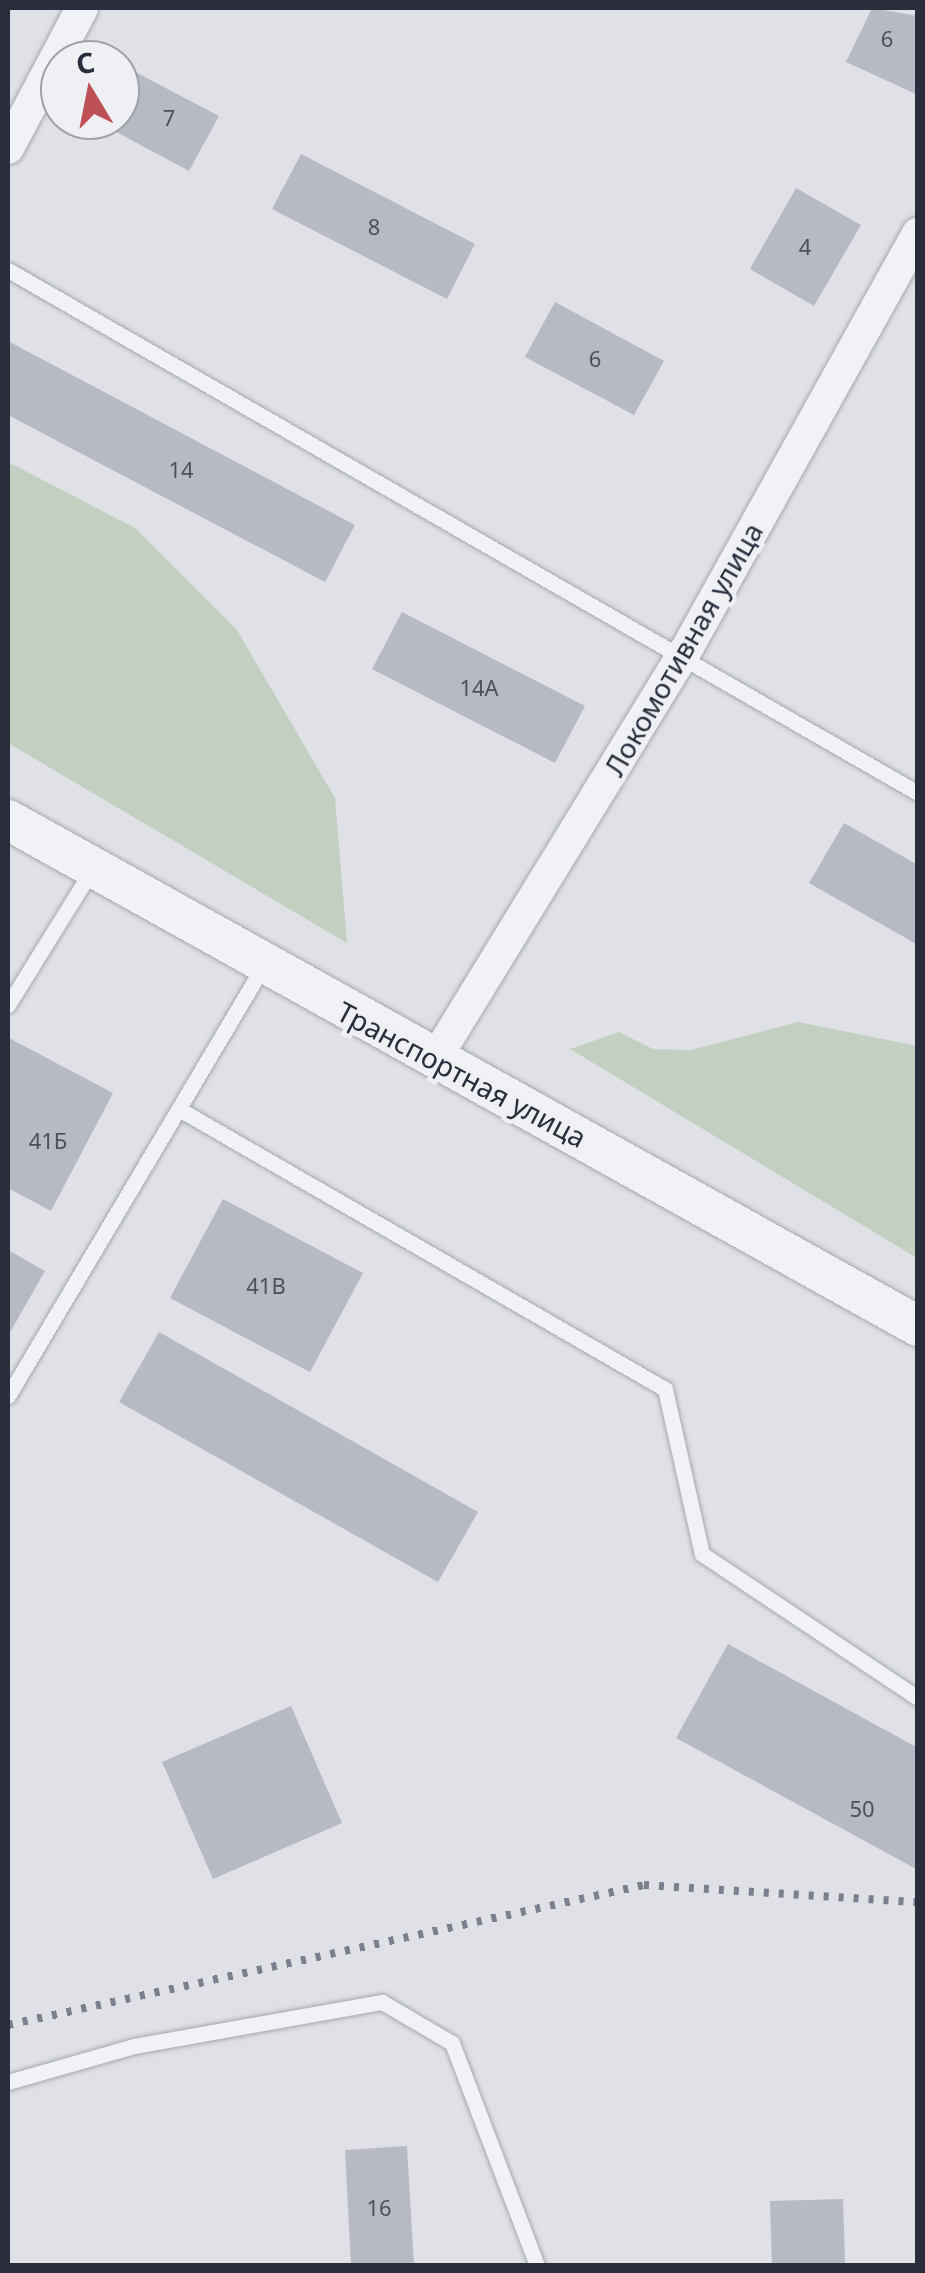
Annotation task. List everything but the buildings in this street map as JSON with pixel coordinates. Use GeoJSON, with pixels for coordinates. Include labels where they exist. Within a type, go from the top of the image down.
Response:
{"type":"FeatureCollection","features":[{"type":"Feature","properties":{"kind":"street"},"geometry":{"type":"LineString","coordinates":[[8,148],[82,8]]}},
{"type":"Feature","properties":{"kind":"street","name":"Локомотивная улица"},"geometry":{"type":"LineString","coordinates":[[437,1056],[686,652],[918,234]]}},
{"type":"Feature","properties":{"kind":"street","name":"Транспортная улица"},"geometry":{"type":"LineString","coordinates":[[8,820],[262,968],[437,1056],[918,1326]]}},
{"type":"Feature","properties":{"kind":"lane"},"geometry":{"type":"LineString","coordinates":[[8,270],[686,652],[918,793]]}},
{"type":"Feature","properties":{"kind":"lane"},"geometry":{"type":"LineString","coordinates":[[8,1004],[93,867]]}},
{"type":"Feature","properties":{"kind":"lane"},"geometry":{"type":"LineString","coordinates":[[8,1396],[184,1112],[262,968]]}},
{"type":"Feature","properties":{"kind":"lane"},"geometry":{"type":"LineString","coordinates":[[184,1112],[664,1389],[702,1554],[918,1698]]}},
{"type":"Feature","properties":{"kind":"lane"},"geometry":{"type":"LineString","coordinates":[[8,2083],[134,2046],[382,2002],[452,2043],[538,2266]]}},
{"type":"Feature","properties":{"kind":"green space"},"geometry":{"type":"Polygon","coordinates":[[[8,462],[135,528],[237,630],[335,798],[347,943],[8,743],[8,462]]]}},
{"type":"Feature","properties":{"kind":"green space"},"geometry":{"type":"Polygon","coordinates":[[[798,1022],[917,1046],[917,1258],[570,1049],[619,1032],[653,1049],[691,1050],[798,1022]]]}},
{"type":"Feature","properties":{"kind":"railway"},"geometry":{"type":"LineString","coordinates":[[8,2025],[644,1885],[918,1902]]}}]}
